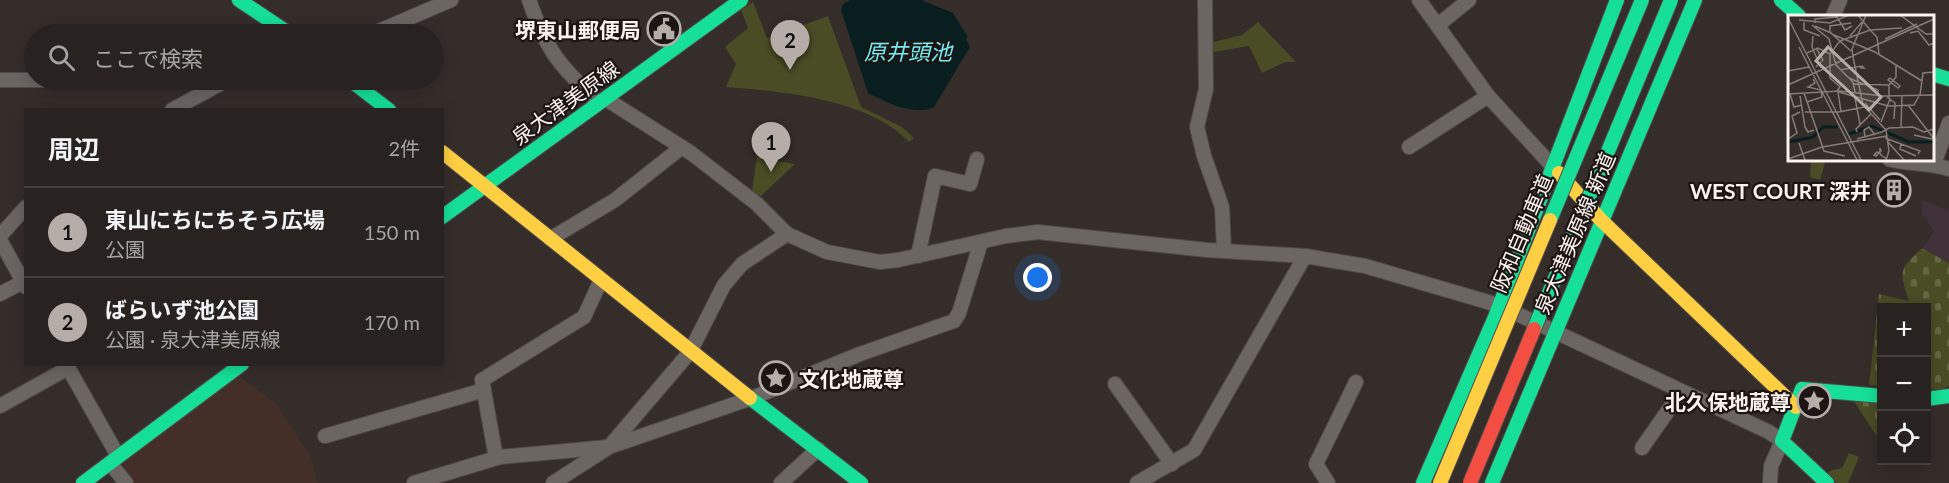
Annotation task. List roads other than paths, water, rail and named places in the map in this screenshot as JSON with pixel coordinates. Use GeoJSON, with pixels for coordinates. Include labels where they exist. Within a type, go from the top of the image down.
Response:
{"type":"FeatureCollection","features":[{"type":"Feature","properties":{"kind":"main road"},"geometry":{"type":"LineString","coordinates":[[239,0],[275,24]]}},
{"type":"Feature","properties":{"kind":"main road","name":"泉大津美原線"},"geometry":{"type":"LineString","coordinates":[[444,216],[741,0]]}},
{"type":"Feature","properties":{"kind":"main road","name":"泉大津美原線 新道"},"geometry":{"type":"LineString","coordinates":[[1423,483],[1554,168],[1617,0]]}},
{"type":"Feature","properties":{"kind":"main road","name":"阪和自動車道"},"geometry":{"type":"LineString","coordinates":[[1440,483],[1641,0]]}},
{"type":"Feature","properties":{"kind":"main road"},"geometry":{"type":"LineString","coordinates":[[1470,483],[1671,0]]}},
{"type":"Feature","properties":{"kind":"main road","name":"泉大津美原線 新道"},"geometry":{"type":"LineString","coordinates":[[1492,483],[1695,0]]}},
{"type":"Feature","properties":{"kind":"main road"},"geometry":{"type":"LineString","coordinates":[[1781,0],[1798,15]]}},
{"type":"Feature","properties":{"kind":"main road"},"geometry":{"type":"LineString","coordinates":[[1934,75],[1949,80]]}},
{"type":"Feature","properties":{"kind":"main road"},"geometry":{"type":"LineString","coordinates":[[363,90],[385,108]]}},
{"type":"Feature","properties":{"kind":"main road"},"geometry":{"type":"LineString","coordinates":[[444,154],[486,185],[690,352],[861,483]]}},
{"type":"Feature","properties":{"kind":"main road"},"geometry":{"type":"LineString","coordinates":[[1554,168],[1601,220],[1796,407]]}},
{"type":"Feature","properties":{"kind":"main road"},"geometry":{"type":"LineString","coordinates":[[83,483],[239,366]]}},
{"type":"Feature","properties":{"kind":"main road"},"geometry":{"type":"LineString","coordinates":[[1827,483],[1782,441],[1802,389],[1877,396]]}},
{"type":"Feature","properties":{"kind":"main road"},"geometry":{"type":"LineString","coordinates":[[1931,399],[1949,396]]}},
{"type":"Feature","properties":{"kind":"street"},"geometry":{"type":"LineString","coordinates":[[395,24],[451,0]]}},
{"type":"Feature","properties":{"kind":"street"},"geometry":{"type":"LineString","coordinates":[[529,0],[542,39],[555,59],[602,101],[682,147],[757,204],[788,234],[827,252],[880,262],[1038,232],[1305,256],[1365,266],[1498,305],[1769,432],[1782,441],[1771,466],[1770,483]]}},
{"type":"Feature","properties":{"kind":"street"},"geometry":{"type":"LineString","coordinates":[[1205,0],[1206,89],[1197,127],[1204,156],[1222,207],[1224,250]]}},
{"type":"Feature","properties":{"kind":"street"},"geometry":{"type":"LineString","coordinates":[[1419,0],[1488,96],[1554,168]]}},
{"type":"Feature","properties":{"kind":"street"},"geometry":{"type":"LineString","coordinates":[[1438,25],[1469,0]]}},
{"type":"Feature","properties":{"kind":"street"},"geometry":{"type":"LineString","coordinates":[[1833,15],[1840,0]]}},
{"type":"Feature","properties":{"kind":"street"},"geometry":{"type":"LineString","coordinates":[[0,80],[24,80]]}},
{"type":"Feature","properties":{"kind":"street"},"geometry":{"type":"LineString","coordinates":[[176,108],[208,90]]}},
{"type":"Feature","properties":{"kind":"street"},"geometry":{"type":"LineString","coordinates":[[1409,147],[1488,96]]}},
{"type":"Feature","properties":{"kind":"street"},"geometry":{"type":"LineString","coordinates":[[1934,164],[1949,123]]}},
{"type":"Feature","properties":{"kind":"street"},"geometry":{"type":"LineString","coordinates":[[550,239],[615,200],[682,147]]}},
{"type":"Feature","properties":{"kind":"street"},"geometry":{"type":"LineString","coordinates":[[918,256],[935,176],[970,184],[977,159]]}},
{"type":"Feature","properties":{"kind":"street"},"geometry":{"type":"LineString","coordinates":[[1891,160],[1901,163],[1934,164],[1949,170]]}},
{"type":"Feature","properties":{"kind":"street"},"geometry":{"type":"LineString","coordinates":[[0,294],[24,285],[0,238],[24,209]]}},
{"type":"Feature","properties":{"kind":"street"},"geometry":{"type":"LineString","coordinates":[[553,483],[609,447],[690,352],[724,285],[742,264],[788,234]]}},
{"type":"Feature","properties":{"kind":"street"},"geometry":{"type":"LineString","coordinates":[[414,483],[496,458],[609,447],[752,398],[860,354],[954,321],[981,242]]}},
{"type":"Feature","properties":{"kind":"street"},"geometry":{"type":"LineString","coordinates":[[1137,483],[1194,450],[1305,256]]}},
{"type":"Feature","properties":{"kind":"street"},"geometry":{"type":"LineString","coordinates":[[496,458],[482,380],[585,317],[601,280]]}},
{"type":"Feature","properties":{"kind":"street"},"geometry":{"type":"LineString","coordinates":[[0,406],[67,366],[126,483]]}},
{"type":"Feature","properties":{"kind":"street"},"geometry":{"type":"LineString","coordinates":[[1328,483],[1316,464],[1356,382]]}},
{"type":"Feature","properties":{"kind":"street"},"geometry":{"type":"LineString","coordinates":[[1115,384],[1172,464]]}},
{"type":"Feature","properties":{"kind":"street"},"geometry":{"type":"LineString","coordinates":[[325,436],[484,390]]}},
{"type":"Feature","properties":{"kind":"street"},"geometry":{"type":"LineString","coordinates":[[1642,448],[1682,392]]}},
{"type":"Feature","properties":{"kind":"street"},"geometry":{"type":"LineString","coordinates":[[781,483],[818,449]]}},
{"type":"Feature","properties":{"kind":"water","name":"原井頭池"},"geometry":{"type":"Polygon","coordinates":[[[851,0],[921,0],[953,13],[968,37],[966,39],[970,47],[934,107],[926,110],[909,109],[868,93],[841,10],[843,4],[851,0]]]}},
{"type":"Feature","properties":{"kind":"place","name":"堺東山郵便局"},"geometry":{"type":"Point","coordinates":[664,29]}},
{"type":"Feature","properties":{"kind":"place","name":"ばらいず池公園"},"geometry":{"type":"Point","coordinates":[790,70]}},
{"type":"Feature","properties":{"kind":"place","name":"東山にちにちそう広場"},"geometry":{"type":"Point","coordinates":[771,172]}},
{"type":"Feature","properties":{"kind":"place","name":"WEST COURT 深井"},"geometry":{"type":"Point","coordinates":[1894,190]}},
{"type":"Feature","properties":{"kind":"place","name":"文化地蔵尊"},"geometry":{"type":"Point","coordinates":[776,378]}},
{"type":"Feature","properties":{"kind":"place","name":"北久保地蔵尊"},"geometry":{"type":"Point","coordinates":[1814,401]}}]}
